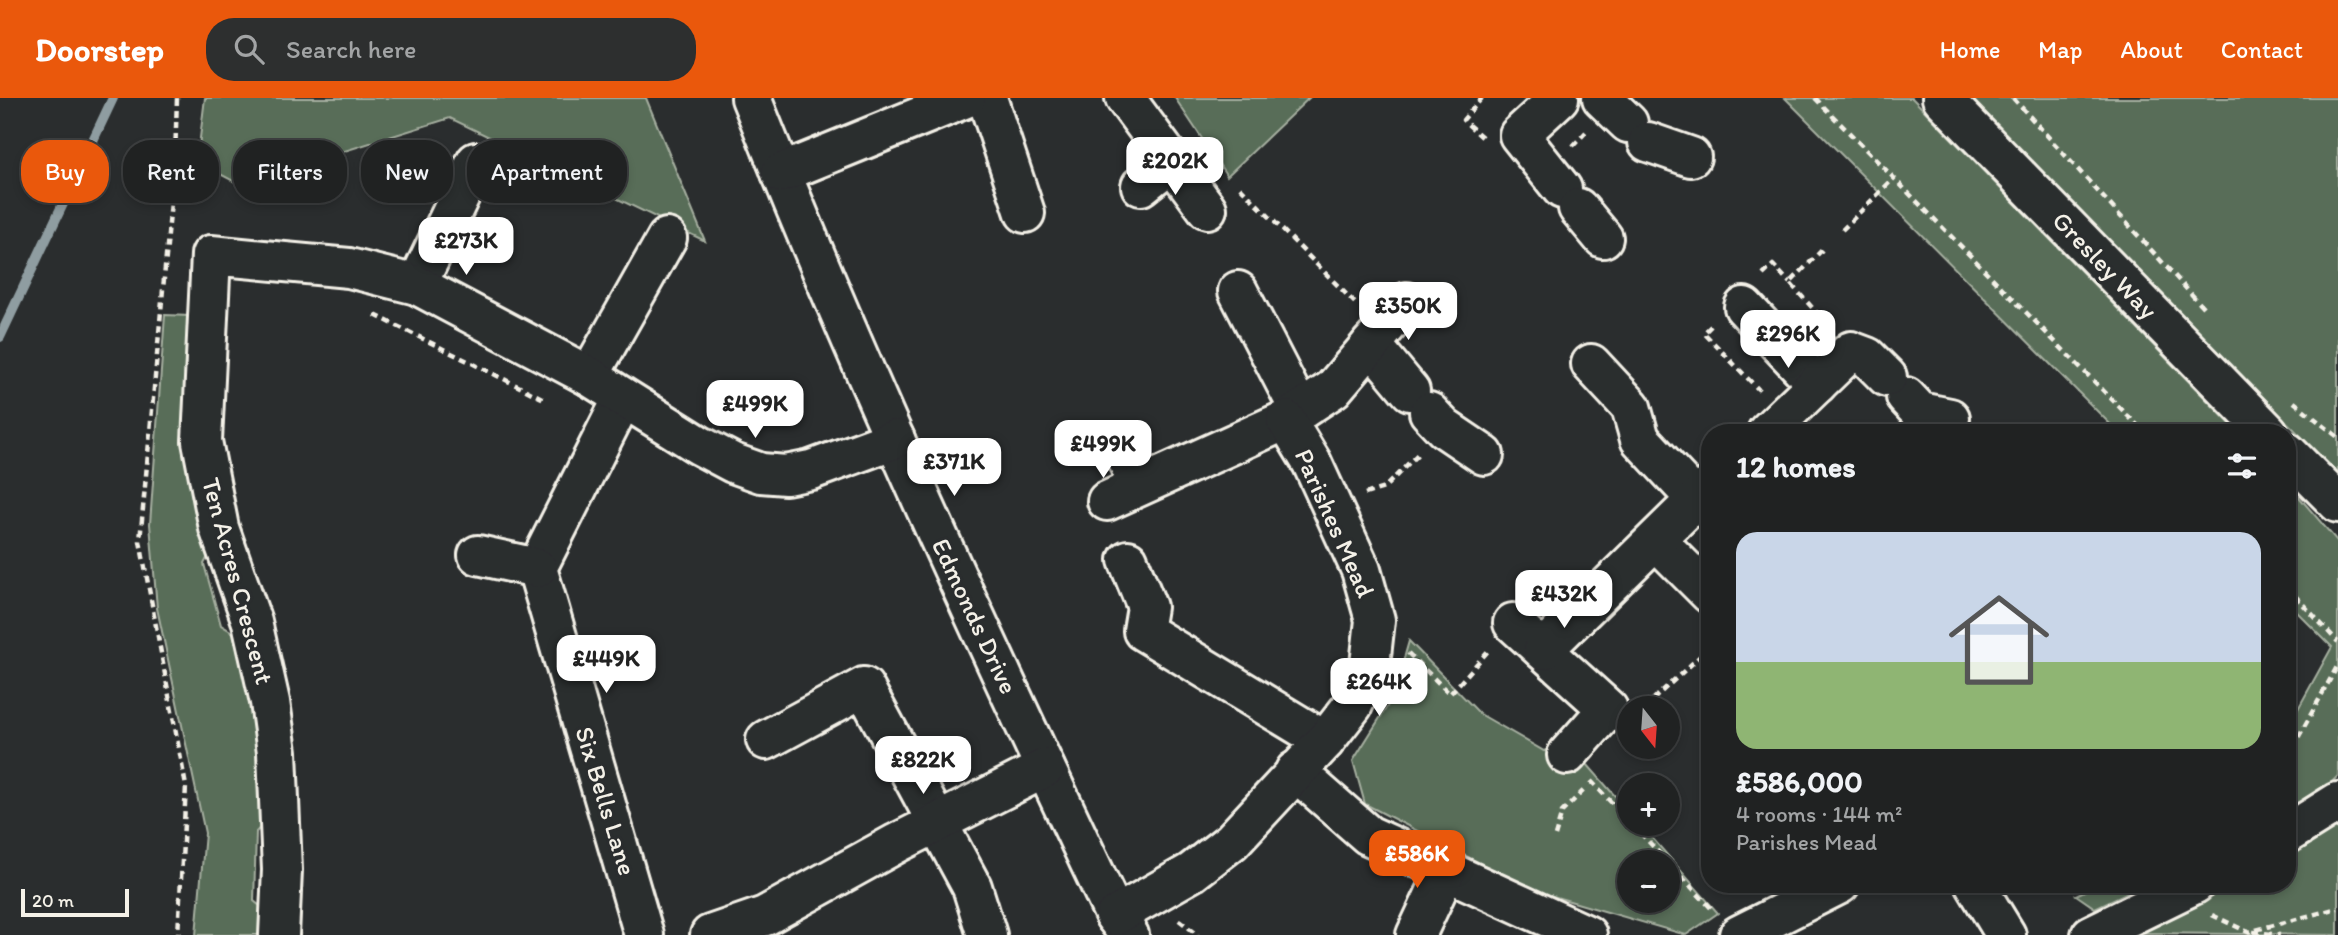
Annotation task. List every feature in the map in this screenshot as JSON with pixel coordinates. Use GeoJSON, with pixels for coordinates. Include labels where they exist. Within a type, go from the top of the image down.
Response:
{"type":"FeatureCollection","features":[{"type":"Feature","properties":{"kind":"street","name":"Edmonds Drive"},"geometry":{"type":"LineString","coordinates":[[751,98],[780,173],[895,439],[1045,768],[1122,925]]}},
{"type":"Feature","properties":{"kind":"street"},"geometry":{"type":"LineString","coordinates":[[780,173],[966,98]]}},
{"type":"Feature","properties":{"kind":"street"},"geometry":{"type":"LineString","coordinates":[[987,98],[1025,213]]}},
{"type":"Feature","properties":{"kind":"street"},"geometry":{"type":"LineString","coordinates":[[1125,98],[1190,187]]}},
{"type":"Feature","properties":{"kind":"street","name":"Gresley Way"},"geometry":{"type":"LineString","coordinates":[[1942,98],[2260,424]]}},
{"type":"Feature","properties":{"kind":"street"},"geometry":{"type":"LineString","coordinates":[[1553,104],[1519,135],[1603,238]]}},
{"type":"Feature","properties":{"kind":"street"},"geometry":{"type":"LineString","coordinates":[[1621,116],[1691,157]]}},
{"type":"Feature","properties":{"kind":"street"},"geometry":{"type":"LineString","coordinates":[[416,285],[467,180]]}},
{"type":"Feature","properties":{"kind":"street"},"geometry":{"type":"LineString","coordinates":[[1141,186],[1190,187]]}},
{"type":"Feature","properties":{"kind":"street"},"geometry":{"type":"LineString","coordinates":[[589,376],[667,238]]}},
{"type":"Feature","properties":{"kind":"street","name":"Ten Acres Crescent"},"geometry":{"type":"LineString","coordinates":[[279,935],[282,870],[277,752],[270,702],[252,622],[219,528],[202,441],[211,255],[349,268],[416,285],[589,376],[699,445],[733,463],[761,473],[786,475],[811,470],[895,439]]}},
{"type":"Feature","properties":{"kind":"street"},"geometry":{"type":"LineString","coordinates":[[1238,291],[1293,415]]}},
{"type":"Feature","properties":{"kind":"street","name":"Parishes Mead"},"geometry":{"type":"LineString","coordinates":[[1122,448],[1123,494],[1293,415],[1333,389],[1407,302]]}},
{"type":"Feature","properties":{"kind":"street"},"geometry":{"type":"LineString","coordinates":[[1744,307],[1805,372]]}},
{"type":"Feature","properties":{"kind":"street"},"geometry":{"type":"LineString","coordinates":[[1376,337],[1420,402],[1485,455]]}},
{"type":"Feature","properties":{"kind":"street"},"geometry":{"type":"LineString","coordinates":[[1772,424],[1805,372],[1851,351],[1867,357],[1920,412],[1950,418]]}},
{"type":"Feature","properties":{"kind":"street"},"geometry":{"type":"LineString","coordinates":[[1591,364],[1631,407],[1640,439],[1701,491]]}},
{"type":"Feature","properties":{"kind":"street"},"geometry":{"type":"LineString","coordinates":[[478,555],[537,568],[623,398]]}},
{"type":"Feature","properties":{"kind":"street","name":"Parishes Mead"},"geometry":{"type":"LineString","coordinates":[[1122,925],[1217,853],[1325,741],[1353,705],[1363,684],[1374,649],[1375,621],[1361,570],[1293,415]]}},
{"type":"Feature","properties":{"kind":"street"},"geometry":{"type":"LineString","coordinates":[[2296,461],[2338,503]]}},
{"type":"Feature","properties":{"kind":"street"},"geometry":{"type":"LineString","coordinates":[[1543,650],[1701,495]]}},
{"type":"Feature","properties":{"kind":"street"},"geometry":{"type":"LineString","coordinates":[[1656,540],[1701,585]]}},
{"type":"Feature","properties":{"kind":"street"},"geometry":{"type":"LineString","coordinates":[[1128,560],[1147,607],[1143,631],[1325,741]]}},
{"type":"Feature","properties":{"kind":"street","name":"Six Bells Lane"},"geometry":{"type":"LineString","coordinates":[[537,568],[644,935]]}},
{"type":"Feature","properties":{"kind":"street"},"geometry":{"type":"LineString","coordinates":[[1513,623],[1608,709],[1579,768]]}},
{"type":"Feature","properties":{"kind":"street"},"geometry":{"type":"LineString","coordinates":[[766,740],[864,687],[972,887],[987,935]]}},
{"type":"Feature","properties":{"kind":"street"},"geometry":{"type":"LineString","coordinates":[[710,935],[765,916],[938,822],[1045,768]]}},
{"type":"Feature","properties":{"kind":"street"},"geometry":{"type":"LineString","coordinates":[[1295,771],[1368,835],[1587,935]]}},
{"type":"Feature","properties":{"kind":"street"},"geometry":{"type":"LineString","coordinates":[[2296,828],[2338,802]]}},
{"type":"Feature","properties":{"kind":"street"},"geometry":{"type":"LineString","coordinates":[[1416,935],[1446,871]]}},
{"type":"Feature","properties":{"kind":"street"},"geometry":{"type":"LineString","coordinates":[[1728,925],[1790,923],[1828,893]]}},
{"type":"Feature","properties":{"kind":"street"},"geometry":{"type":"LineString","coordinates":[[1980,893],[2006,935]]}},
{"type":"Feature","properties":{"kind":"street"},"geometry":{"type":"LineString","coordinates":[[2091,935],[2177,893]]}},
{"type":"Feature","properties":{"kind":"path"},"geometry":{"type":"LineString","coordinates":[[177,98],[175,158],[140,541],[186,786],[178,935]]}},
{"type":"Feature","properties":{"kind":"path"},"geometry":{"type":"LineString","coordinates":[[1815,98],[2136,424]]}},
{"type":"Feature","properties":{"kind":"path"},"geometry":{"type":"LineString","coordinates":[[2013,98],[2208,313]]}},
{"type":"Feature","properties":{"kind":"path"},"geometry":{"type":"LineString","coordinates":[[1842,230],[1894,178]]}},
{"type":"Feature","properties":{"kind":"path"},"geometry":{"type":"LineString","coordinates":[[1190,187],[1238,185],[1376,337]]}},
{"type":"Feature","properties":{"kind":"path"},"geometry":{"type":"LineString","coordinates":[[1822,250],[1790,283],[1851,351]]}},
{"type":"Feature","properties":{"kind":"path"},"geometry":{"type":"LineString","coordinates":[[369,312],[557,405]]}},
{"type":"Feature","properties":{"kind":"path"},"geometry":{"type":"LineString","coordinates":[[2284,392],[2338,437]]}},
{"type":"Feature","properties":{"kind":"path"},"geometry":{"type":"LineString","coordinates":[[1333,506],[1384,488],[1420,402]]}},
{"type":"Feature","properties":{"kind":"path"},"geometry":{"type":"LineString","coordinates":[[2296,597],[2338,642]]}},
{"type":"Feature","properties":{"kind":"path"},"geometry":{"type":"LineString","coordinates":[[1375,621],[1450,694],[1513,623]]}},
{"type":"Feature","properties":{"kind":"path"},"geometry":{"type":"LineString","coordinates":[[1657,696],[1701,655]]}},
{"type":"Feature","properties":{"kind":"path"},"geometry":{"type":"LineString","coordinates":[[2296,742],[2338,665]]}},
{"type":"Feature","properties":{"kind":"path"},"geometry":{"type":"LineString","coordinates":[[1555,836],[1579,768],[1617,808]]}},
{"type":"Feature","properties":{"kind":"path"},"geometry":{"type":"LineString","coordinates":[[1643,836],[1728,925]]}},
{"type":"Feature","properties":{"kind":"path"},"geometry":{"type":"LineString","coordinates":[[2194,893],[2203,911],[2248,932],[2280,935]]}},
{"type":"Feature","properties":{"kind":"path"},"geometry":{"type":"LineString","coordinates":[[2248,932],[2338,908]]}},
{"type":"Feature","properties":{"kind":"green space"},"geometry":{"type":"Polygon","coordinates":[[[205,98],[646,98],[705,241],[626,203],[627,140],[496,140],[450,118],[380,140],[361,140],[361,146],[347,150],[347,140],[233,140],[233,181],[219,174],[219,140],[200,140],[205,98]]]}},
{"type":"Feature","properties":{"kind":"green space"},"geometry":{"type":"Polygon","coordinates":[[[1175,98],[1309,98],[1227,176],[1175,98]]]}},
{"type":"Feature","properties":{"kind":"green space"},"geometry":{"type":"Polygon","coordinates":[[[1785,98],[1912,98],[2230,424],[2110,424],[1785,98]]]}},
{"type":"Feature","properties":{"kind":"green space"},"geometry":{"type":"Polygon","coordinates":[[[1968,98],[2338,98],[2338,474],[2296,431],[2296,424],[2289,424],[1968,98]]]}},
{"type":"Feature","properties":{"kind":"green space"},"geometry":{"type":"Polygon","coordinates":[[[165,315],[190,316],[186,379],[187,444],[212,549],[204,564],[221,625],[237,635],[257,719],[267,820],[256,832],[254,901],[266,911],[268,935],[196,935],[205,833],[157,608],[150,524],[165,315]]]}},
{"type":"Feature","properties":{"kind":"green space"},"geometry":{"type":"Polygon","coordinates":[[[2296,493],[2338,542],[2338,776],[2322,791],[2296,808],[2296,713],[2332,647],[2296,611],[2296,493]]]}},
{"type":"Feature","properties":{"kind":"green space"},"geometry":{"type":"Polygon","coordinates":[[[1409,641],[1480,714],[1544,751],[1566,740],[1617,798],[1617,836],[1651,836],[1663,850],[1617,850],[1617,913],[1680,913],[1680,870],[1718,913],[1686,935],[1532,890],[1365,804],[1353,761],[1393,697],[1409,641]]]}},
{"type":"Feature","properties":{"kind":"green space"},"geometry":{"type":"Polygon","coordinates":[[[2338,825],[2338,935],[2130,933],[2209,893],[2296,893],[2296,849],[2338,825]]]}},
{"type":"Feature","properties":{"kind":"green space"},"geometry":{"type":"Polygon","coordinates":[[[2080,893],[2126,893],[2095,908],[2076,895],[2080,893]]]}},
{"type":"Feature","properties":{"kind":"waterway"},"geometry":{"type":"LineString","coordinates":[[0,337],[113,98]]}}]}
